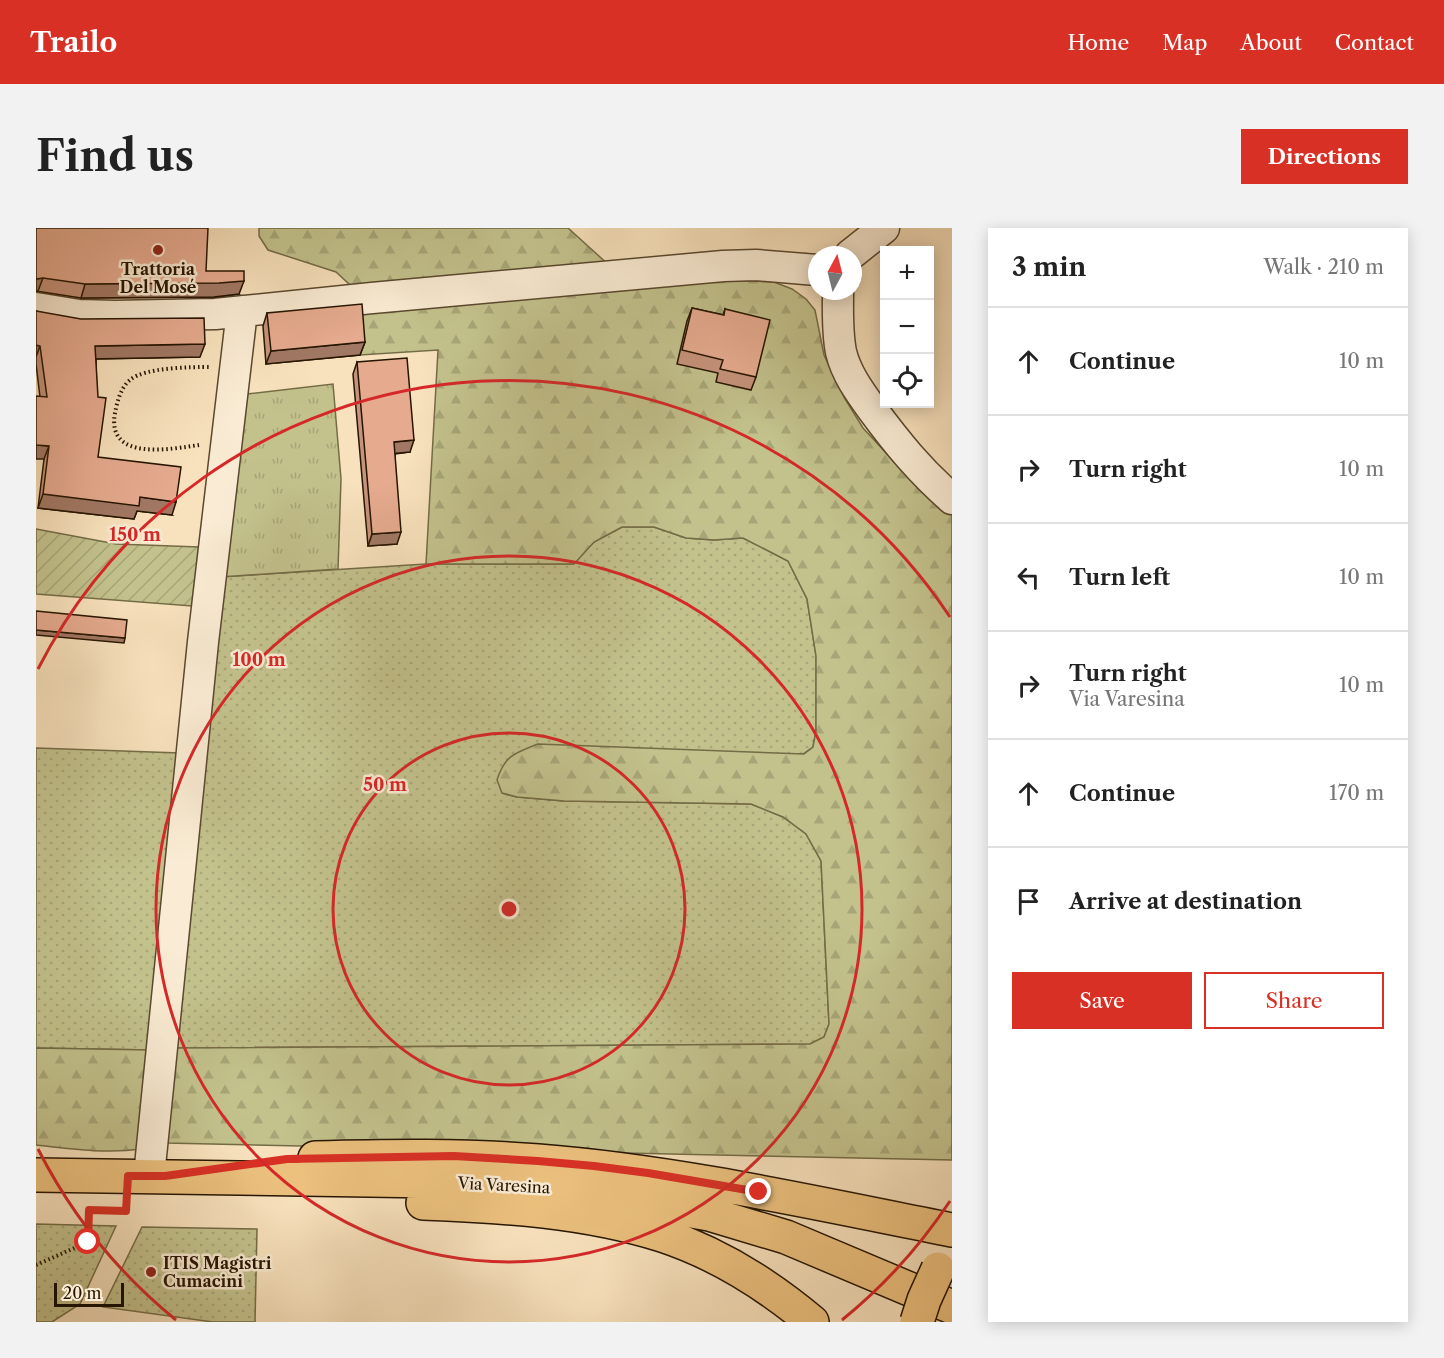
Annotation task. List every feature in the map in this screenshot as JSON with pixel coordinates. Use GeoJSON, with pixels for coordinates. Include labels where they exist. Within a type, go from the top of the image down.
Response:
{"type":"FeatureCollection","features":[{"type":"Feature","properties":{"kind":"main road"},"geometry":{"type":"LineString","coordinates":[[147,1176],[287,1159],[454,1156],[538,1161],[648,1173],[952,1230]]}},
{"type":"Feature","properties":{"kind":"main road","name":"Via Varesina"},"geometry":{"type":"LineString","coordinates":[[36,1175],[500,1182],[568,1189],[709,1214],[786,1237],[952,1307]]}},
{"type":"Feature","properties":{"kind":"main road"},"geometry":{"type":"LineString","coordinates":[[147,1176],[311,1199],[497,1206],[561,1213],[609,1222],[663,1236],[707,1254],[749,1277],[794,1306],[812,1322]]}},
{"type":"Feature","properties":{"kind":"main road"},"geometry":{"type":"LineString","coordinates":[[917,1322],[924,1300],[945,1258]]}},
{"type":"Feature","properties":{"kind":"street"},"geometry":{"type":"LineString","coordinates":[[861,246],[884,228]]}},
{"type":"Feature","properties":{"kind":"street"},"geometry":{"type":"LineString","coordinates":[[36,308],[79,315],[215,314],[723,266],[756,265],[808,269]]}},
{"type":"Feature","properties":{"kind":"street"},"geometry":{"type":"LineString","coordinates":[[838,300],[841,352],[859,392],[923,474],[952,499]]}},
{"type":"Feature","properties":{"kind":"street"},"geometry":{"type":"LineString","coordinates":[[147,1176],[199,677],[242,311]]}},
{"type":"Feature","properties":{"kind":"path"},"geometry":{"type":"LineString","coordinates":[[227,440],[164,450],[128,445],[117,435],[114,426],[115,413],[124,388],[130,379],[141,374],[185,367],[236,367]]}},
{"type":"Feature","properties":{"kind":"path"},"geometry":{"type":"LineString","coordinates":[[36,1265],[88,1242],[89,1210],[126,1211],[147,1176]]}},
{"type":"Feature","properties":{"kind":"green space"},"geometry":{"type":"Polygon","coordinates":[[[259,228],[568,228],[611,267],[354,296],[350,285],[336,272],[268,250],[259,236],[259,228]]]}},
{"type":"Feature","properties":{"kind":"green space"},"geometry":{"type":"Polygon","coordinates":[[[725,280],[774,282],[792,289],[806,299],[815,310],[824,355],[845,399],[863,428],[901,469],[952,512],[952,1160],[166,1143],[172,1048],[810,1044],[824,1037],[829,1024],[821,861],[806,834],[783,817],[751,804],[564,801],[517,797],[502,793],[497,780],[507,760],[538,744],[804,754],[813,747],[816,731],[816,656],[807,599],[788,561],[743,538],[714,540],[686,538],[654,527],[622,527],[594,542],[574,564],[426,564],[438,350],[360,355],[355,303],[725,280]]]}},
{"type":"Feature","properties":{"kind":"green space"},"geometry":{"type":"Polygon","coordinates":[[[333,384],[341,479],[338,569],[220,577],[238,395],[333,384]]]}},
{"type":"Feature","properties":{"kind":"green space"},"geometry":{"type":"Polygon","coordinates":[[[622,527],[654,527],[686,538],[714,540],[743,538],[788,561],[807,599],[816,656],[816,731],[813,747],[803,754],[785,754],[502,793],[517,797],[564,801],[751,804],[783,817],[806,834],[821,861],[829,1024],[824,1037],[810,1044],[172,1048],[220,577],[426,564],[573,564],[594,542],[622,527]]]}},
{"type":"Feature","properties":{"kind":"green space"},"geometry":{"type":"Polygon","coordinates":[[[36,529],[116,544],[199,547],[192,606],[36,594],[36,529]]]}},
{"type":"Feature","properties":{"kind":"green space"},"geometry":{"type":"Polygon","coordinates":[[[36,748],[180,753],[151,1050],[36,1048],[36,748]]]}},
{"type":"Feature","properties":{"kind":"green space"},"geometry":{"type":"Polygon","coordinates":[[[36,1048],[151,1050],[142,1149],[102,1151],[36,1145],[36,1048]]]}},
{"type":"Feature","properties":{"kind":"green space"},"geometry":{"type":"Polygon","coordinates":[[[36,1224],[116,1226],[80,1304],[52,1322],[36,1322],[36,1224]]]}},
{"type":"Feature","properties":{"kind":"green space"},"geometry":{"type":"Polygon","coordinates":[[[142,1227],[257,1229],[255,1322],[213,1322],[103,1307],[142,1227]]]}},
{"type":"Feature","properties":{"kind":"building"},"geometry":{"type":"Polygon","coordinates":[[[36,228],[208,228],[206,271],[244,271],[244,281],[85,284],[36,279],[36,228]]]}},
{"type":"Feature","properties":{"kind":"building"},"geometry":{"type":"Polygon","coordinates":[[[362,304],[365,342],[271,351],[267,313],[362,304]]]}},
{"type":"Feature","properties":{"kind":"building"},"geometry":{"type":"Polygon","coordinates":[[[692,308],[724,315],[725,309],[770,320],[756,377],[720,369],[723,360],[682,350],[692,308]]]}},
{"type":"Feature","properties":{"kind":"building"},"geometry":{"type":"Polygon","coordinates":[[[36,311],[81,319],[204,318],[205,344],[95,346],[98,397],[106,398],[98,457],[181,467],[176,502],[140,497],[139,506],[43,494],[49,446],[36,445],[36,396],[47,397],[40,346],[36,345],[36,311]]]}},
{"type":"Feature","properties":{"kind":"building"},"geometry":{"type":"Polygon","coordinates":[[[407,358],[414,440],[394,442],[401,532],[372,534],[357,362],[407,358]]]}},
{"type":"Feature","properties":{"kind":"building"},"geometry":{"type":"Polygon","coordinates":[[[36,611],[127,620],[125,638],[36,630],[36,611]]]}},
{"type":"Feature","properties":{"kind":"place","name":"Trattoria Del Mosé"},"geometry":{"type":"Point","coordinates":[158,250]}},
{"type":"Feature","properties":{"kind":"place","name":"ITIS Magistri Cumacini"},"geometry":{"type":"Point","coordinates":[151,1272]}},
{"type":"Feature","properties":{"kind":"route"},"geometry":{"type":"LineString","coordinates":[[88,1242],[89,1210],[126,1211],[128,1176],[165,1176],[287,1159],[454,1156],[538,1161],[648,1173],[759,1192]]}}]}
